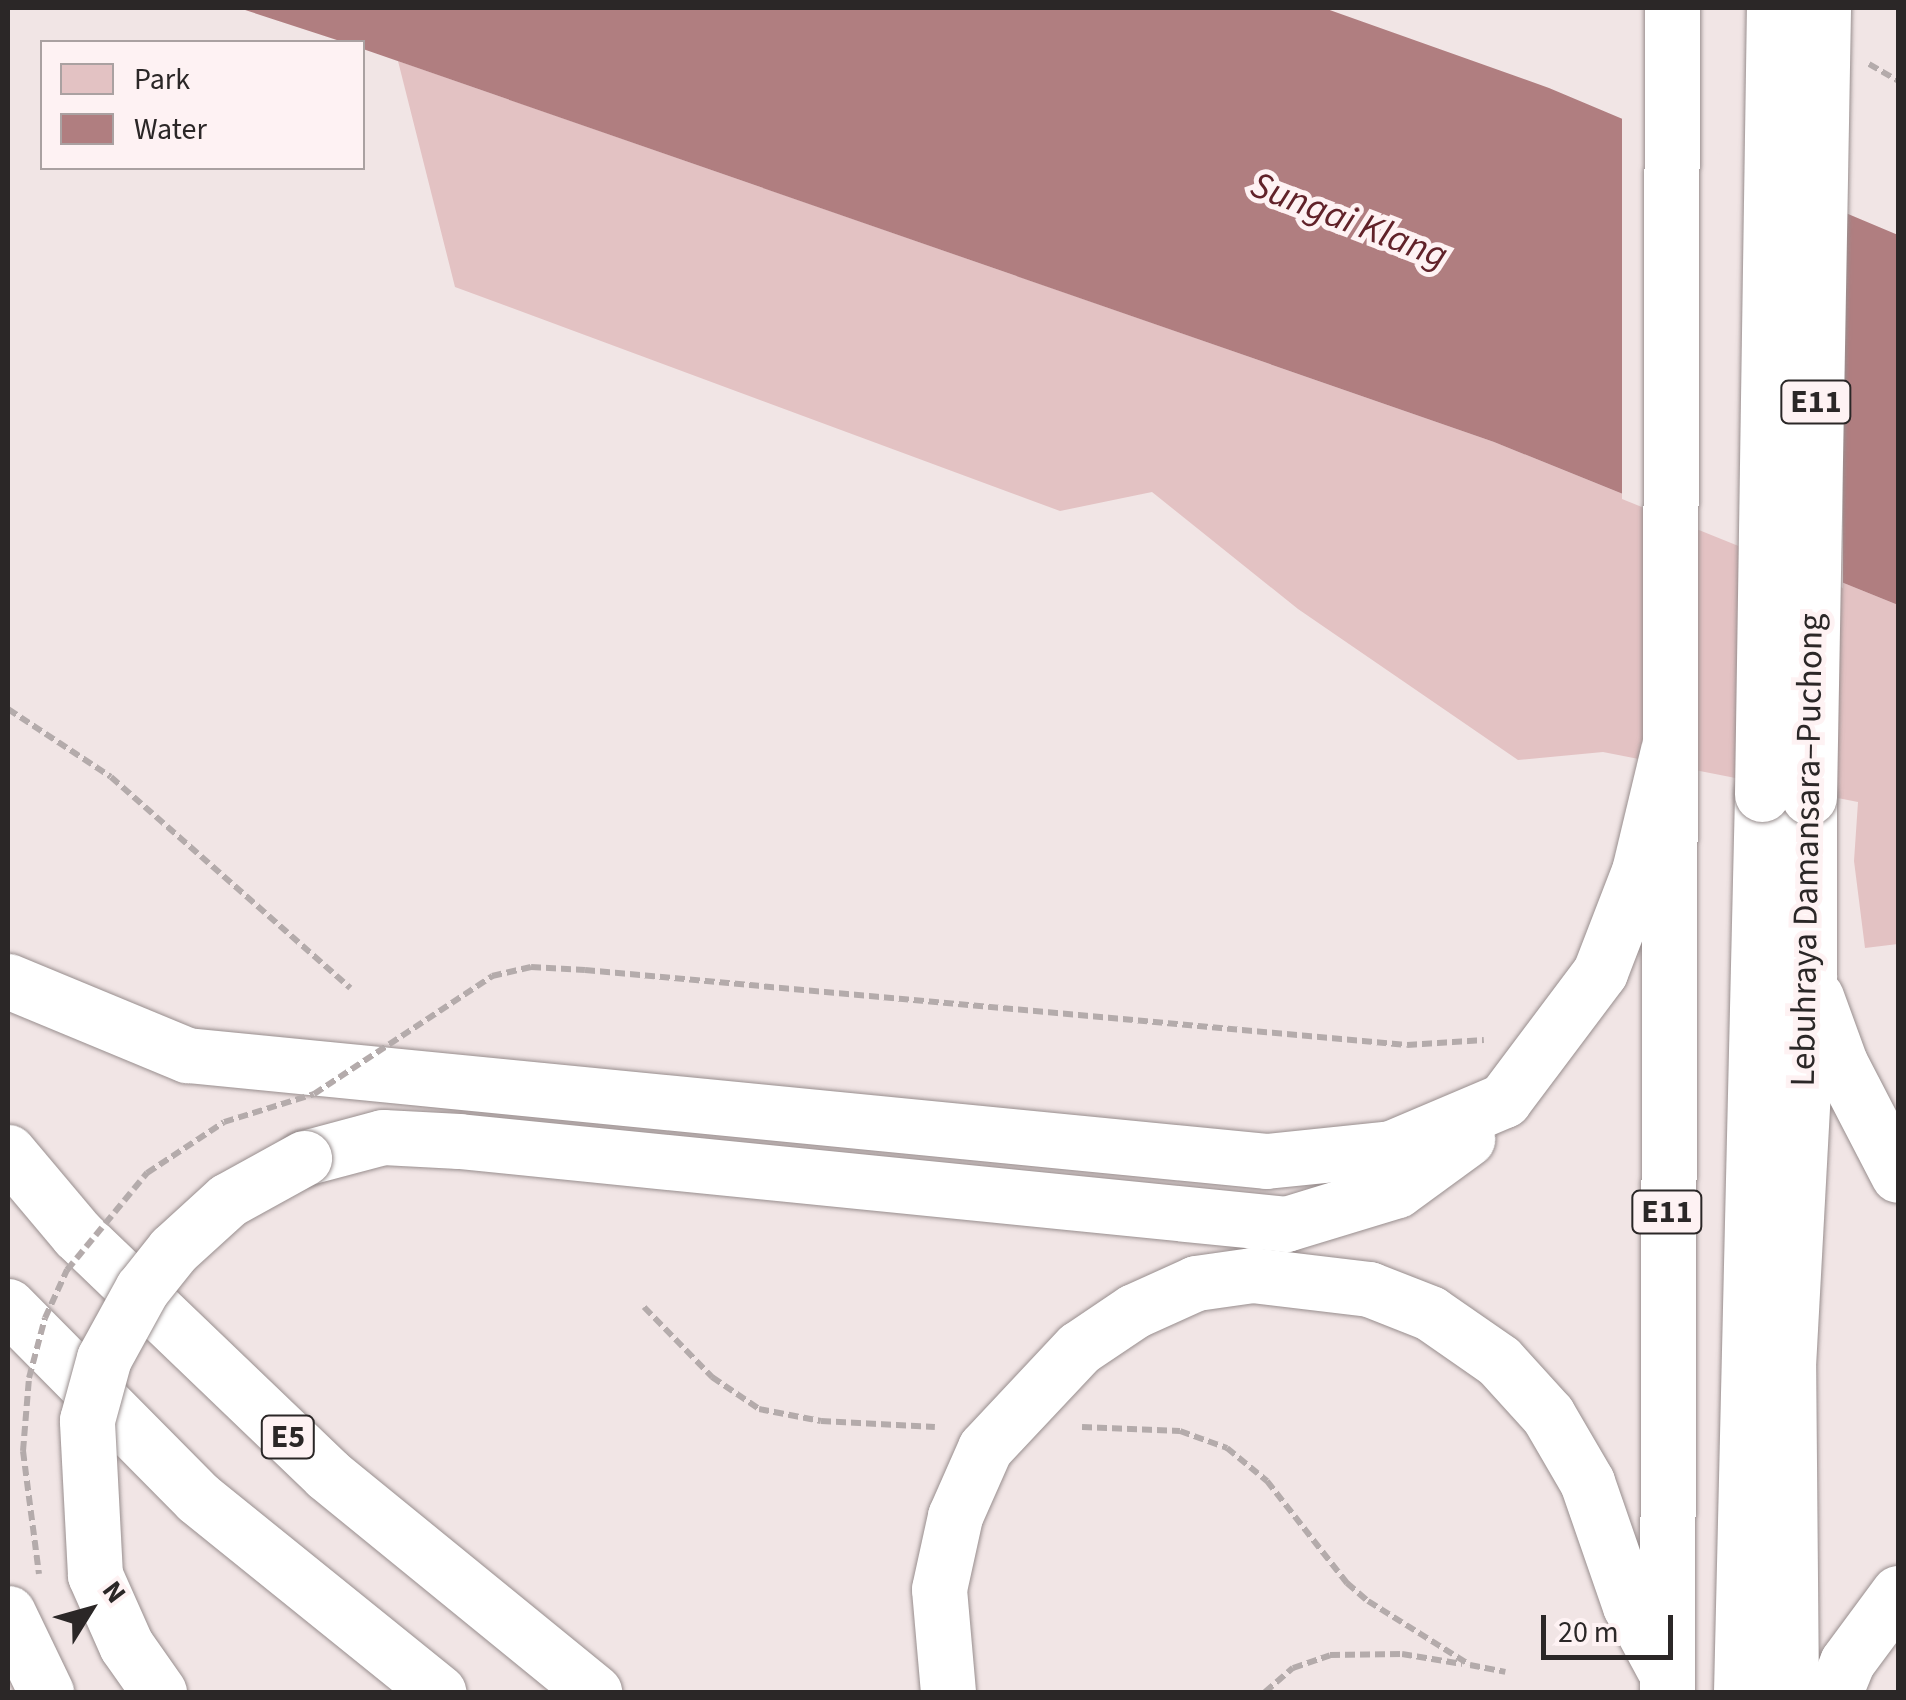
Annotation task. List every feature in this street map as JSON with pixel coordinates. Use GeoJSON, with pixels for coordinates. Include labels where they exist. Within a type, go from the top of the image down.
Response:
{"type":"FeatureCollection","features":[{"type":"Feature","properties":{"kind":"highway","name":"E11"},"geometry":{"type":"LineString","coordinates":[[1667,1683],[1672,8]]}},
{"type":"Feature","properties":{"kind":"highway","name":"Lebuhraya Damansara–Puchong"},"geometry":{"type":"LineString","coordinates":[[1774,8],[1786,796],[1808,976],[1788,1366],[1790,1692]]}},
{"type":"Feature","properties":{"kind":"highway","name":"Lebuhraya Damansara–Puchong"},"geometry":{"type":"LineString","coordinates":[[1742,1692],[1823,8]]}},
{"type":"Feature","properties":{"kind":"highway"},"geometry":{"type":"LineString","coordinates":[[159,1692],[126,1645],[95,1575],[87,1420],[104,1358],[142,1290],[173,1250],[228,1200],[304,1158],[383,1137],[459,1140],[1286,1224],[1397,1190],[1458,1149],[1504,1100],[1600,972],[1639,872],[1668,750]]}},
{"type":"Feature","properties":{"kind":"highway"},"geometry":{"type":"LineString","coordinates":[[1808,976],[1840,1064],[1898,1176]]}},
{"type":"Feature","properties":{"kind":"highway"},"geometry":{"type":"LineString","coordinates":[[8,981],[187,1055],[1266,1161],[1391,1148],[1504,1100]]}},
{"type":"Feature","properties":{"kind":"highway","name":"E5"},"geometry":{"type":"LineString","coordinates":[[8,1152],[77,1234],[327,1474],[594,1692]]}},
{"type":"Feature","properties":{"kind":"highway"},"geometry":{"type":"LineString","coordinates":[[948,1692],[939,1590],[955,1516],[985,1448],[1065,1361],[1134,1310],[1196,1284],[1252,1274],[1369,1289],[1430,1313],[1498,1361],[1548,1415],[1586,1482],[1630,1606],[1667,1683]]}},
{"type":"Feature","properties":{"kind":"highway"},"geometry":{"type":"LineString","coordinates":[[8,1306],[198,1498],[438,1692]]}},
{"type":"Feature","properties":{"kind":"highway"},"geometry":{"type":"LineString","coordinates":[[1835,1692],[1847,1662],[1898,1593]]}},
{"type":"Feature","properties":{"kind":"highway"},"geometry":{"type":"LineString","coordinates":[[8,1614],[46,1692]]}},
{"type":"Feature","properties":{"kind":"path"},"geometry":{"type":"LineString","coordinates":[[8,709],[111,777],[350,988]]}},
{"type":"Feature","properties":{"kind":"path"},"geometry":{"type":"LineString","coordinates":[[585,970],[1407,1045],[1482,1042],[1494,1033]]}},
{"type":"Feature","properties":{"kind":"path"},"geometry":{"type":"LineString","coordinates":[[644,1307],[712,1377],[759,1409],[821,1421],[936,1427]]}},
{"type":"Feature","properties":{"kind":"path"},"geometry":{"type":"LineString","coordinates":[[1082,1427],[1180,1431],[1247,1460],[1346,1584],[1470,1665]]}},
{"type":"Feature","properties":{"kind":"path"},"geometry":{"type":"LineString","coordinates":[[1265,1692],[1294,1668],[1330,1656],[1402,1654],[1506,1672]]}},
{"type":"Feature","properties":{"kind":"green space"},"geometry":{"type":"Polygon","coordinates":[[[398,61],[1494,442],[1898,605],[1898,944],[1865,948],[1854,861],[1858,802],[1603,752],[1518,760],[1298,609],[1152,492],[1060,511],[455,287],[398,61]]]}},
{"type":"Feature","properties":{"kind":"water","name":"Sungai Klang"},"geometry":{"type":"Polygon","coordinates":[[[239,8],[1324,8],[1549,88],[1898,235],[1898,605],[1494,442],[365,50],[365,40],[337,40],[239,8]]]}},
{"type":"Feature","properties":{"kind":"pier"},"geometry":{"type":"Polygon","coordinates":[[[1622,113],[1843,206],[1843,588],[1622,499],[1622,113]]]}}]}
